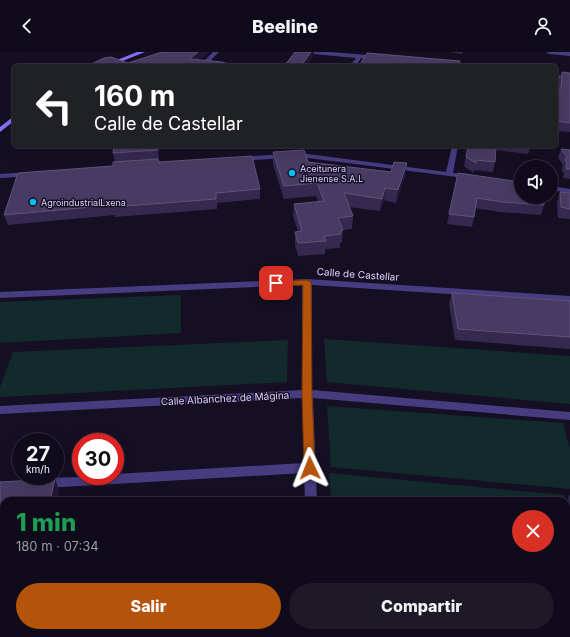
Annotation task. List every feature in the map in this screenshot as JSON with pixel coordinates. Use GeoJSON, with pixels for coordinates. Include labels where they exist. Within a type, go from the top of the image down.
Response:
{"type":"FeatureCollection","features":[{"type":"Feature","properties":{"kind":"main road"},"geometry":{"type":"LineString","coordinates":[[110,64],[142,52]]}},
{"type":"Feature","properties":{"kind":"main road"},"geometry":{"type":"LineString","coordinates":[[0,130],[12,120]]}},
{"type":"Feature","properties":{"kind":"street"},"geometry":{"type":"LineString","coordinates":[[204,64],[216,52]]}},
{"type":"Feature","properties":{"kind":"street"},"geometry":{"type":"LineString","coordinates":[[313,52],[382,59]]}},
{"type":"Feature","properties":{"kind":"street"},"geometry":{"type":"LineString","coordinates":[[549,52],[570,54]]}},
{"type":"Feature","properties":{"kind":"street"},"geometry":{"type":"LineString","coordinates":[[354,64],[359,57]]}},
{"type":"Feature","properties":{"kind":"street"},"geometry":{"type":"LineString","coordinates":[[558,77],[570,78]]}},
{"type":"Feature","properties":{"kind":"street"},"geometry":{"type":"LineString","coordinates":[[300,155],[305,148]]}},
{"type":"Feature","properties":{"kind":"street"},"geometry":{"type":"LineString","coordinates":[[449,174],[455,148]]}},
{"type":"Feature","properties":{"kind":"street"},"geometry":{"type":"LineString","coordinates":[[232,160],[300,155],[478,178]]}},
{"type":"Feature","properties":{"kind":"street"},"geometry":{"type":"LineString","coordinates":[[0,176],[39,173]]}},
{"type":"Feature","properties":{"kind":"street"},"geometry":{"type":"LineString","coordinates":[[558,189],[570,190]]}},
{"type":"Feature","properties":{"kind":"street"},"geometry":{"type":"LineString","coordinates":[[307,282],[307,394],[311,497]]}},
{"type":"Feature","properties":{"kind":"street","name":"Calle de Castellar"},"geometry":{"type":"LineString","coordinates":[[0,295],[307,282],[570,298]]}},
{"type":"Feature","properties":{"kind":"street","name":"Calle Albanchez de Mágina"},"geometry":{"type":"LineString","coordinates":[[0,410],[307,394],[570,416]]}},
{"type":"Feature","properties":{"kind":"street"},"geometry":{"type":"LineString","coordinates":[[64,482],[310,468]]}},
{"type":"Feature","properties":{"kind":"green space"},"geometry":{"type":"Polygon","coordinates":[[[181,295],[181,333],[0,343],[0,302],[181,295]]]}},
{"type":"Feature","properties":{"kind":"green space"},"geometry":{"type":"Polygon","coordinates":[[[324,339],[570,356],[570,404],[327,382],[324,339]]]}},
{"type":"Feature","properties":{"kind":"green space"},"geometry":{"type":"Polygon","coordinates":[[[288,340],[287,382],[0,397],[0,387],[13,352],[288,340]]]}},
{"type":"Feature","properties":{"kind":"green space"},"geometry":{"type":"Polygon","coordinates":[[[327,406],[563,423],[570,449],[570,489],[331,467],[327,406]]]}},
{"type":"Feature","properties":{"kind":"green space"},"geometry":{"type":"Polygon","coordinates":[[[329,473],[564,495],[565,497],[331,497],[329,473]]]}},
{"type":"Feature","properties":{"kind":"building"},"geometry":{"type":"Polygon","coordinates":[[[162,52],[198,52],[190,59],[222,62],[228,64],[91,64],[104,58],[111,57],[128,63],[162,52]]]}},
{"type":"Feature","properties":{"kind":"building"},"geometry":{"type":"Polygon","coordinates":[[[295,52],[311,52],[302,64],[286,64],[295,52]]]}},
{"type":"Feature","properties":{"kind":"building"},"geometry":{"type":"Polygon","coordinates":[[[367,53],[460,61],[459,64],[360,64],[367,53]]]}},
{"type":"Feature","properties":{"kind":"building"},"geometry":{"type":"Polygon","coordinates":[[[562,72],[570,73],[570,123],[558,121],[558,88],[561,88],[562,72]]]}},
{"type":"Feature","properties":{"kind":"building"},"geometry":{"type":"Polygon","coordinates":[[[114,148],[158,148],[158,150],[113,153],[114,148]]]}},
{"type":"Feature","properties":{"kind":"building"},"geometry":{"type":"Polygon","coordinates":[[[468,148],[496,148],[495,162],[476,160],[476,163],[466,157],[468,148]]]}},
{"type":"Feature","properties":{"kind":"building"},"geometry":{"type":"Polygon","coordinates":[[[561,149],[570,150],[570,169],[566,169],[567,164],[565,160],[567,157],[561,149]]]}},
{"type":"Feature","properties":{"kind":"building"},"geometry":{"type":"Polygon","coordinates":[[[304,150],[308,162],[391,172],[394,162],[407,163],[398,190],[385,188],[382,199],[344,193],[353,216],[338,218],[343,230],[340,231],[341,234],[324,236],[326,241],[298,243],[295,232],[302,231],[294,204],[324,201],[317,183],[284,186],[273,152],[304,150]]]}},
{"type":"Feature","properties":{"kind":"building"},"geometry":{"type":"Polygon","coordinates":[[[252,156],[260,189],[216,193],[216,199],[113,207],[113,205],[4,215],[18,173],[113,166],[113,162],[158,159],[159,162],[252,156]]]}},
{"type":"Feature","properties":{"kind":"building"},"geometry":{"type":"Polygon","coordinates":[[[458,173],[514,181],[514,203],[477,198],[474,217],[449,214],[458,173]]]}},
{"type":"Feature","properties":{"kind":"building"},"geometry":{"type":"Polygon","coordinates":[[[560,192],[570,193],[570,209],[561,207],[560,192]]]}},
{"type":"Feature","properties":{"kind":"building"},"geometry":{"type":"Polygon","coordinates":[[[452,293],[570,301],[570,337],[458,329],[452,293]]]}},
{"type":"Feature","properties":{"kind":"building"},"geometry":{"type":"Polygon","coordinates":[[[12,481],[12,485],[54,485],[51,497],[0,497],[0,482],[12,481]]]}},
{"type":"Feature","properties":{"kind":"place","name":"Aceitunera Jienense S.A.L"},"geometry":{"type":"Point","coordinates":[292,173]}},
{"type":"Feature","properties":{"kind":"place","name":"AgroindustrialLxena"},"geometry":{"type":"Point","coordinates":[33,202]}},
{"type":"Feature","properties":{"kind":"route"},"geometry":{"type":"LineString","coordinates":[[276,283],[307,282],[307,394],[310,468]]}}]}
